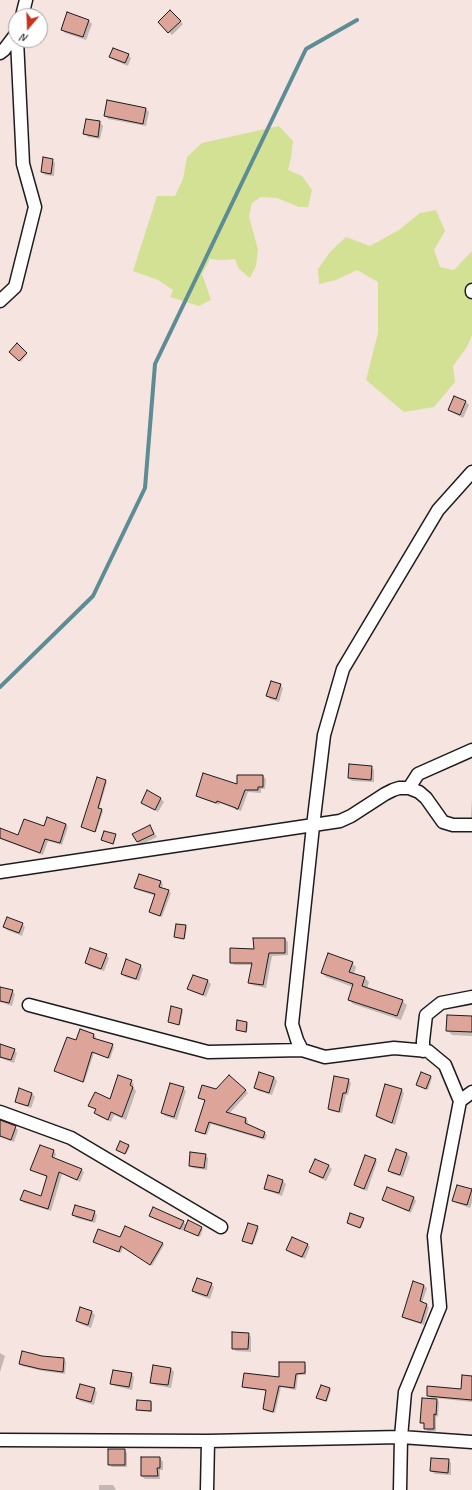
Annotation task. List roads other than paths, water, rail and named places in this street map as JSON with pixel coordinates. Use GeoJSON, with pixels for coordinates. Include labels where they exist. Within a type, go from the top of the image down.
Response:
{"type":"FeatureCollection","features":[{"type":"Feature","properties":{"kind":"street"},"geometry":{"type":"LineString","coordinates":[[0,53],[8,45]]}},
{"type":"Feature","properties":{"kind":"street"},"geometry":{"type":"LineString","coordinates":[[0,301],[15,287],[35,207],[23,164],[17,48]]}},
{"type":"Feature","properties":{"kind":"street"},"geometry":{"type":"LineString","coordinates":[[302,1050],[292,1024],[313,826],[324,735],[343,669],[438,510],[472,472]]}},
{"type":"Feature","properties":{"kind":"street"},"geometry":{"type":"LineString","coordinates":[[409,788],[418,774],[472,750]]}},
{"type":"Feature","properties":{"kind":"street"},"geometry":{"type":"LineString","coordinates":[[0,872],[340,821],[351,816],[393,790],[409,788],[426,798],[443,822],[453,825],[472,825]]}},
{"type":"Feature","properties":{"kind":"street"},"geometry":{"type":"LineString","coordinates":[[423,1051],[426,1015],[441,1003],[472,997]]}},
{"type":"Feature","properties":{"kind":"street"},"geometry":{"type":"LineString","coordinates":[[29,1005],[208,1052],[302,1050],[325,1057],[394,1048],[428,1051],[445,1065],[460,1101],[434,1236],[440,1306],[405,1392],[401,1437],[400,1490]]}},
{"type":"Feature","properties":{"kind":"street"},"geometry":{"type":"LineString","coordinates":[[460,1101],[472,1092]]}},
{"type":"Feature","properties":{"kind":"street"},"geometry":{"type":"LineString","coordinates":[[0,1112],[71,1138],[221,1227]]}},
{"type":"Feature","properties":{"kind":"street"},"geometry":{"type":"LineString","coordinates":[[0,1440],[208,1441],[401,1437],[472,1442]]}},
{"type":"Feature","properties":{"kind":"street"},"geometry":{"type":"LineString","coordinates":[[207,1490],[208,1441]]}},
{"type":"Feature","properties":{"kind":"waterway"},"geometry":{"type":"LineString","coordinates":[[0,687],[93,596],[145,488],[155,364],[306,49],[357,20]]}}]}
